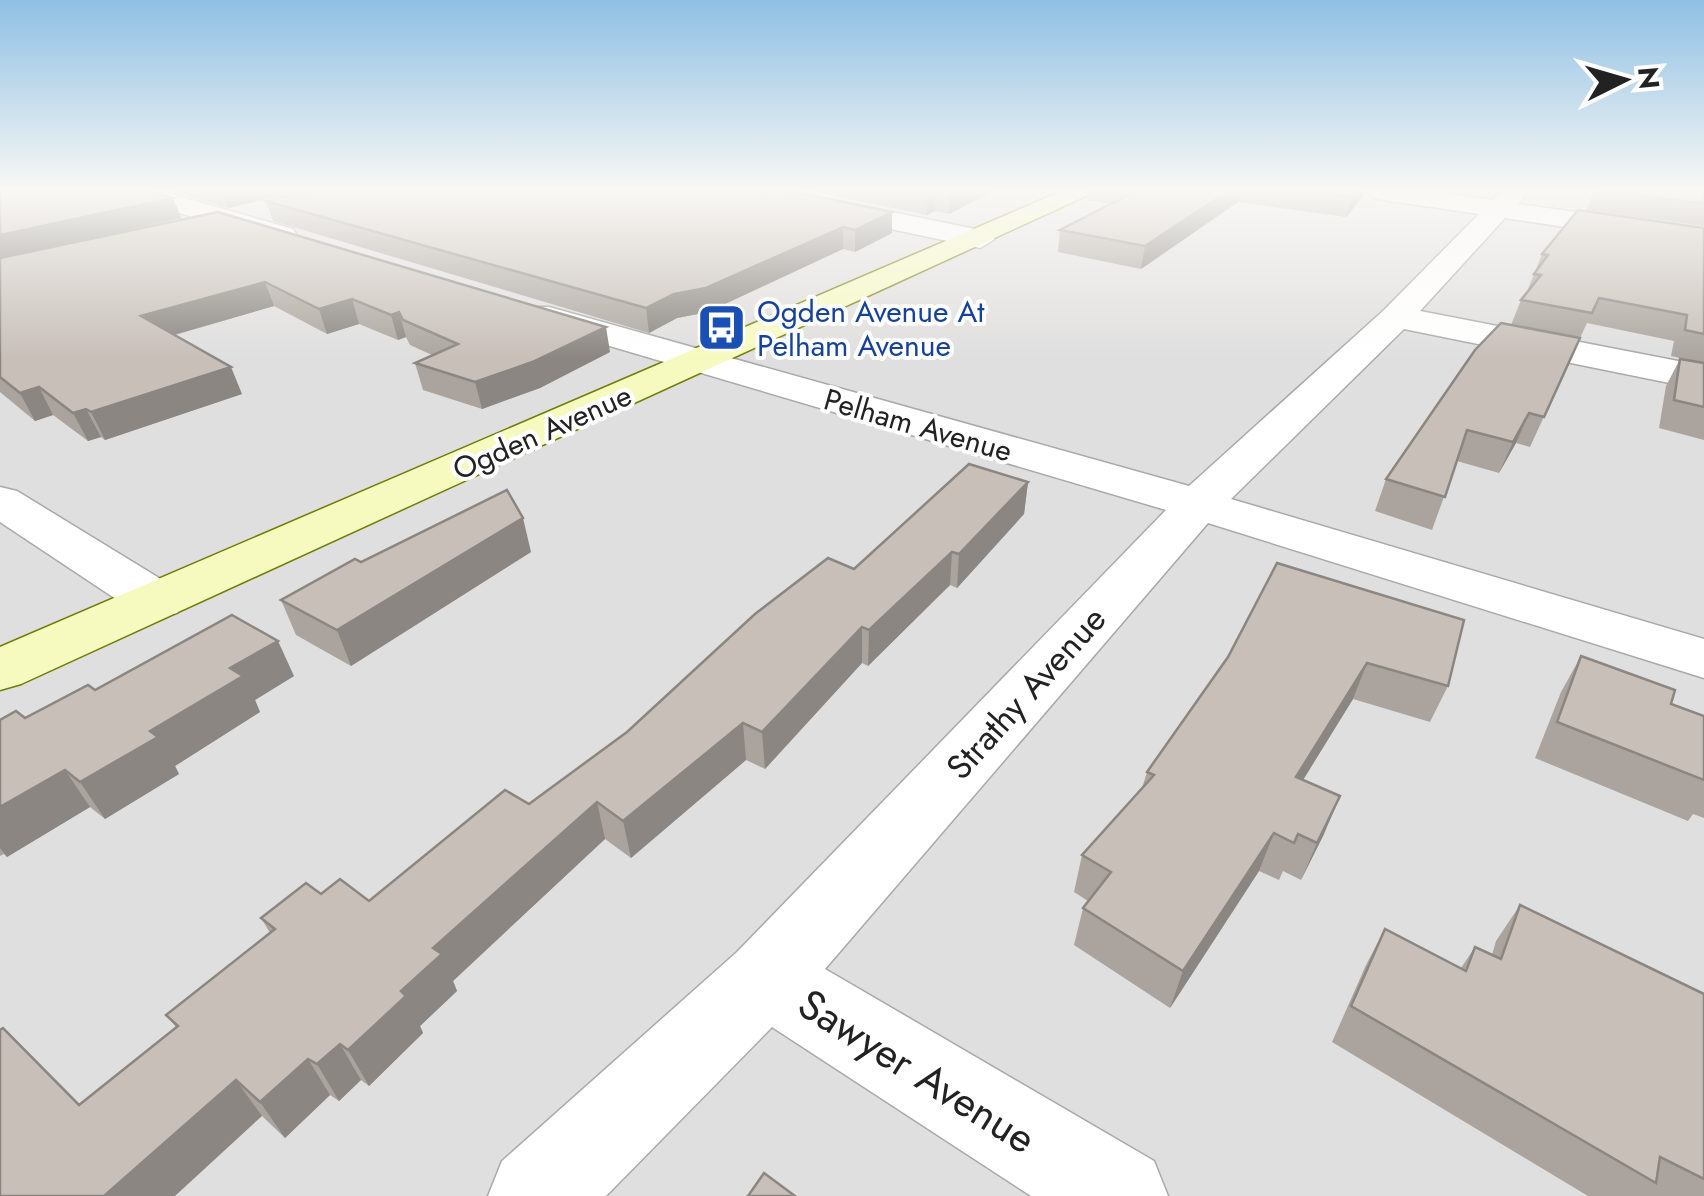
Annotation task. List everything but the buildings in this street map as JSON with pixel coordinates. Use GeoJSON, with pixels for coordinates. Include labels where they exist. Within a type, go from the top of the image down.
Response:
{"type":"FeatureCollection","features":[{"type":"Feature","properties":{"kind":"street","name":"Ogden Avenue"},"geometry":{"type":"LineString","coordinates":[[0,670],[962,247]]}},
{"type":"Feature","properties":{"kind":"street","name":"Strathy Avenue"},"geometry":{"type":"LineString","coordinates":[[537,1196],[766,978],[1198,504],[1396,317],[1462,247]]}},
{"type":"Feature","properties":{"kind":"street","name":"Pelham Avenue"},"geometry":{"type":"LineString","coordinates":[[504,304],[1198,504],[1704,659]]}},
{"type":"Feature","properties":{"kind":"street"},"geometry":{"type":"LineString","coordinates":[[1396,317],[1704,378]]}},
{"type":"Feature","properties":{"kind":"street"},"geometry":{"type":"LineString","coordinates":[[0,501],[157,600]]}},
{"type":"Feature","properties":{"kind":"street","name":"Sawyer Avenue"},"geometry":{"type":"LineString","coordinates":[[766,978],[1120,1196]]}},
{"type":"Feature","properties":{"kind":"shaded area"},"geometry":{"type":"Polygon","coordinates":[[[0,247],[1704,247],[1704,1196],[0,1196],[0,247]]]}},
{"type":"Feature","properties":{"kind":"place","name":"Ogden Avenue At Pelham Avenue"},"geometry":{"type":"Point","coordinates":[722,328]}}]}
